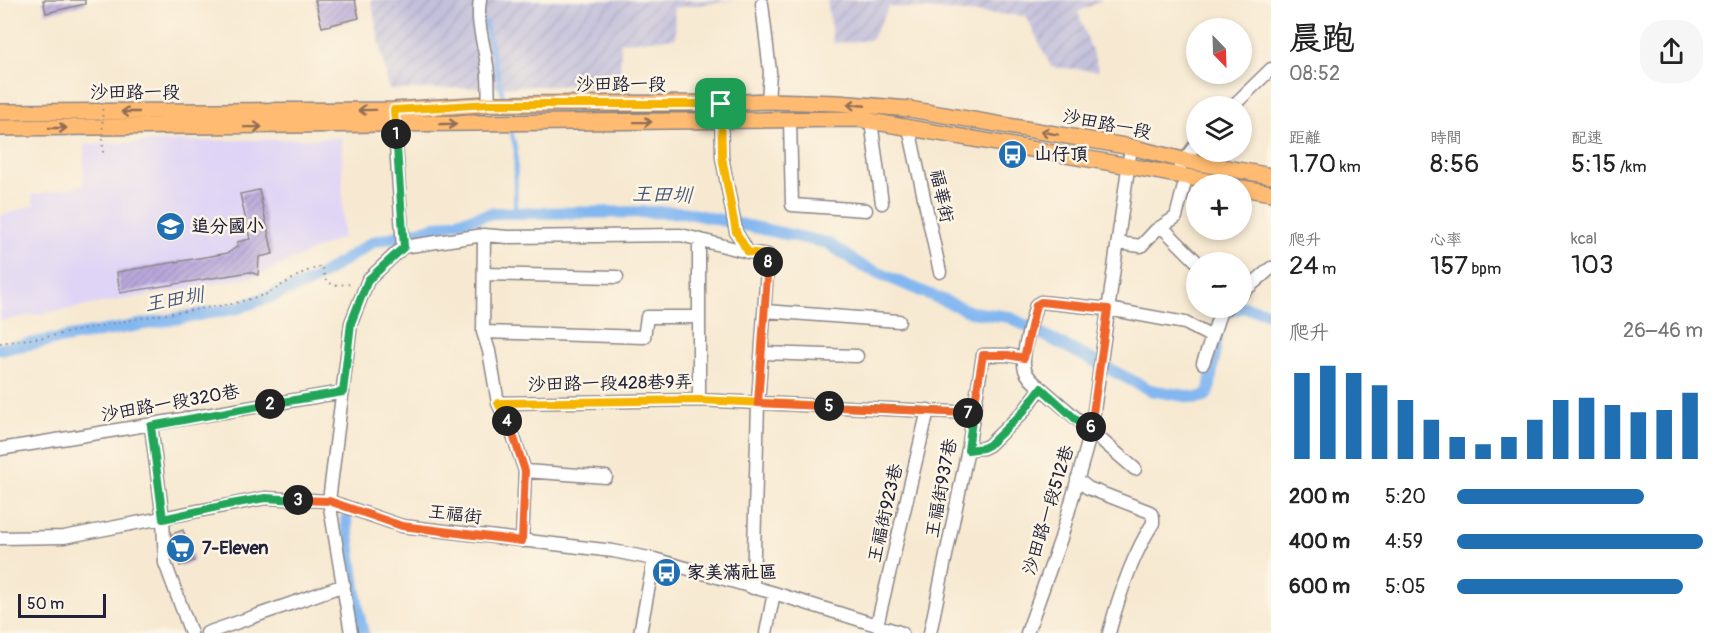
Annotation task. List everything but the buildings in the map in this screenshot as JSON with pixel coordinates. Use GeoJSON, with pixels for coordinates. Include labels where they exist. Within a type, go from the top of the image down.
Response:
{"type":"FeatureCollection","features":[{"type":"Feature","properties":{"kind":"main road","name":"沙田路一段"},"geometry":{"type":"LineString","coordinates":[[0,128],[154,128],[394,117],[489,104],[721,104],[768,101],[838,103],[909,109],[1131,147],[1183,160],[1271,176]]}},
{"type":"Feature","properties":{"kind":"main road","name":"沙田路一段"},"geometry":{"type":"LineString","coordinates":[[0,112],[153,112],[722,121],[858,119],[1186,178]]}},
{"type":"Feature","properties":{"kind":"main road"},"geometry":{"type":"LineString","coordinates":[[153,112],[154,128]]}},
{"type":"Feature","properties":{"kind":"main road"},"geometry":{"type":"LineString","coordinates":[[1252,190],[1271,193]]}},
{"type":"Feature","properties":{"kind":"street"},"geometry":{"type":"LineString","coordinates":[[480,0],[478,12],[480,33],[488,66],[489,104]]}},
{"type":"Feature","properties":{"kind":"street"},"geometry":{"type":"LineString","coordinates":[[762,4],[770,72],[768,101]]}},
{"type":"Feature","properties":{"kind":"street"},"geometry":{"type":"LineString","coordinates":[[1243,96],[1271,69]]}},
{"type":"Feature","properties":{"kind":"street"},"geometry":{"type":"LineString","coordinates":[[721,104],[722,157],[736,232],[748,252]]}},
{"type":"Feature","properties":{"kind":"street"},"geometry":{"type":"LineString","coordinates":[[394,117],[404,247]]}},
{"type":"Feature","properties":{"kind":"street"},"geometry":{"type":"LineString","coordinates":[[790,120],[792,205],[866,210]]}},
{"type":"Feature","properties":{"kind":"street"},"geometry":{"type":"LineString","coordinates":[[871,121],[882,203]]}},
{"type":"Feature","properties":{"kind":"street","name":"福華街"},"geometry":{"type":"LineString","coordinates":[[909,128],[940,272]]}},
{"type":"Feature","properties":{"kind":"street","name":"沙田路一段512巷"},"geometry":{"type":"LineString","coordinates":[[1027,633],[1061,538],[1090,432],[1131,147]]}},
{"type":"Feature","properties":{"kind":"street"},"geometry":{"type":"LineString","coordinates":[[1118,243],[1141,246],[1162,226],[1176,217],[1183,160],[1186,156]]}},
{"type":"Feature","properties":{"kind":"street"},"geometry":{"type":"LineString","coordinates":[[1162,226],[1187,252]]}},
{"type":"Feature","properties":{"kind":"street"},"geometry":{"type":"LineString","coordinates":[[484,235],[483,332],[489,351],[498,403],[512,432],[525,471],[522,541]]}},
{"type":"Feature","properties":{"kind":"street"},"geometry":{"type":"LineString","coordinates":[[351,633],[329,501],[351,323],[368,280],[404,247],[484,235],[508,237],[681,235],[768,255],[758,403],[753,588]]}},
{"type":"Feature","properties":{"kind":"street"},"geometry":{"type":"LineString","coordinates":[[699,240],[699,400]]}},
{"type":"Feature","properties":{"kind":"street"},"geometry":{"type":"LineString","coordinates":[[1252,284],[1271,268]]}},
{"type":"Feature","properties":{"kind":"street"},"geometry":{"type":"LineString","coordinates":[[484,274],[617,277]]}},
{"type":"Feature","properties":{"kind":"street"},"geometry":{"type":"LineString","coordinates":[[1134,469],[1032,381],[1028,375],[1024,358],[1036,305],[1041,302],[1108,309],[1185,323],[1212,337]]}},
{"type":"Feature","properties":{"kind":"street"},"geometry":{"type":"LineString","coordinates":[[765,311],[899,321]]}},
{"type":"Feature","properties":{"kind":"street"},"geometry":{"type":"LineString","coordinates":[[483,332],[644,337],[647,316],[698,317]]}},
{"type":"Feature","properties":{"kind":"street"},"geometry":{"type":"LineString","coordinates":[[1203,363],[1218,318]]}},
{"type":"Feature","properties":{"kind":"street"},"geometry":{"type":"LineString","coordinates":[[762,353],[856,356]]}},
{"type":"Feature","properties":{"kind":"street","name":"王福街937巷"},"geometry":{"type":"LineString","coordinates":[[930,633],[968,450],[983,355],[1008,355],[1024,358]]}},
{"type":"Feature","properties":{"kind":"street"},"geometry":{"type":"LineString","coordinates":[[968,450],[989,445],[1023,412],[1041,388]]}},
{"type":"Feature","properties":{"kind":"street","name":"沙田路一段320巷"},"geometry":{"type":"LineString","coordinates":[[0,449],[151,426],[196,416],[343,392]]}},
{"type":"Feature","properties":{"kind":"street","name":"沙田路一段428巷9弄"},"geometry":{"type":"LineString","coordinates":[[498,403],[699,400],[973,413]]}},
{"type":"Feature","properties":{"kind":"street","name":"王福街923巷"},"geometry":{"type":"LineString","coordinates":[[877,625],[928,410]]}},
{"type":"Feature","properties":{"kind":"street"},"geometry":{"type":"LineString","coordinates":[[151,426],[163,519],[165,563],[191,633]]}},
{"type":"Feature","properties":{"kind":"street"},"geometry":{"type":"LineString","coordinates":[[525,471],[606,477]]}},
{"type":"Feature","properties":{"kind":"street"},"geometry":{"type":"LineString","coordinates":[[1077,479],[1088,488],[1150,512],[1153,517],[1153,523],[1130,570],[1116,606],[1109,633]]}},
{"type":"Feature","properties":{"kind":"street","name":"王福街"},"geometry":{"type":"LineString","coordinates":[[0,538],[64,537],[265,498],[329,501],[402,526],[613,551],[654,559],[902,633]]}},
{"type":"Feature","properties":{"kind":"street"},"geometry":{"type":"LineString","coordinates":[[640,633],[654,559]]}},
{"type":"Feature","properties":{"kind":"street"},"geometry":{"type":"LineString","coordinates":[[207,633],[344,585]]}},
{"type":"Feature","properties":{"kind":"street"},"geometry":{"type":"LineString","coordinates":[[766,633],[774,593]]}},
{"type":"Feature","properties":{"kind":"path"},"geometry":{"type":"LineString","coordinates":[[102,91],[103,154]]}},
{"type":"Feature","properties":{"kind":"path"},"geometry":{"type":"LineString","coordinates":[[0,343],[232,304],[267,294],[304,272],[322,266],[326,281],[334,285],[345,286],[368,280]]}},
{"type":"Feature","properties":{"kind":"shaded area"},"geometry":{"type":"Polygon","coordinates":[[[371,0],[736,0],[674,8],[676,38],[621,42],[620,84],[389,90],[371,0]]]}},
{"type":"Feature","properties":{"kind":"shaded area"},"geometry":{"type":"Polygon","coordinates":[[[827,0],[1103,0],[1078,12],[1099,71],[1051,67],[1026,16],[889,7],[871,40],[833,43],[827,0]]]}},
{"type":"Feature","properties":{"kind":"shaded area","name":"追分國小"},"geometry":{"type":"Polygon","coordinates":[[[342,138],[343,237],[257,276],[0,321],[0,216],[34,205],[32,195],[84,185],[84,144],[342,138]]]}},
{"type":"Feature","properties":{"kind":"waterway"},"geometry":{"type":"LineString","coordinates":[[485,22],[504,99]]}},
{"type":"Feature","properties":{"kind":"waterway"},"geometry":{"type":"LineString","coordinates":[[510,127],[516,150],[515,212]]}},
{"type":"Feature","properties":{"kind":"waterway","name":"王田圳"},"geometry":{"type":"LineString","coordinates":[[0,349],[238,308],[310,282],[373,242],[494,213],[683,212],[828,243],[862,266],[971,312],[1009,317],[1150,390],[1197,398],[1205,396],[1209,391],[1219,323],[1222,318]]}},
{"type":"Feature","properties":{"kind":"waterway","name":"王田圳"},"geometry":{"type":"LineString","coordinates":[[1252,309],[1271,313]]}},
{"type":"Feature","properties":{"kind":"waterway"},"geometry":{"type":"LineString","coordinates":[[346,519],[363,633]]}},
{"type":"Feature","properties":{"kind":"place","name":"山仔頂"},"geometry":{"type":"Point","coordinates":[1013,154]}},
{"type":"Feature","properties":{"kind":"place","name":"追分國小"},"geometry":{"type":"Point","coordinates":[171,226]}},
{"type":"Feature","properties":{"kind":"place","name":"7-Eleven"},"geometry":{"type":"Point","coordinates":[181,548]}},
{"type":"Feature","properties":{"kind":"place","name":"家美滿社區"},"geometry":{"type":"Point","coordinates":[666,572]}},
{"type":"Feature","properties":{"kind":"route"},"geometry":{"type":"LineString","coordinates":[[721,104],[489,104],[394,110],[404,247],[368,280],[351,323],[343,392],[196,416],[151,426],[163,519],[265,498],[329,501],[402,526],[522,541],[525,471],[512,432],[498,403],[699,400],[758,403],[928,410],[973,413],[968,450],[989,445],[1023,412],[1041,388],[1090,432],[1108,309],[1041,302],[1036,305],[1024,358],[1008,355],[983,355],[973,413],[758,403],[768,255],[748,252],[736,232],[722,157],[721,104]]}}]}
